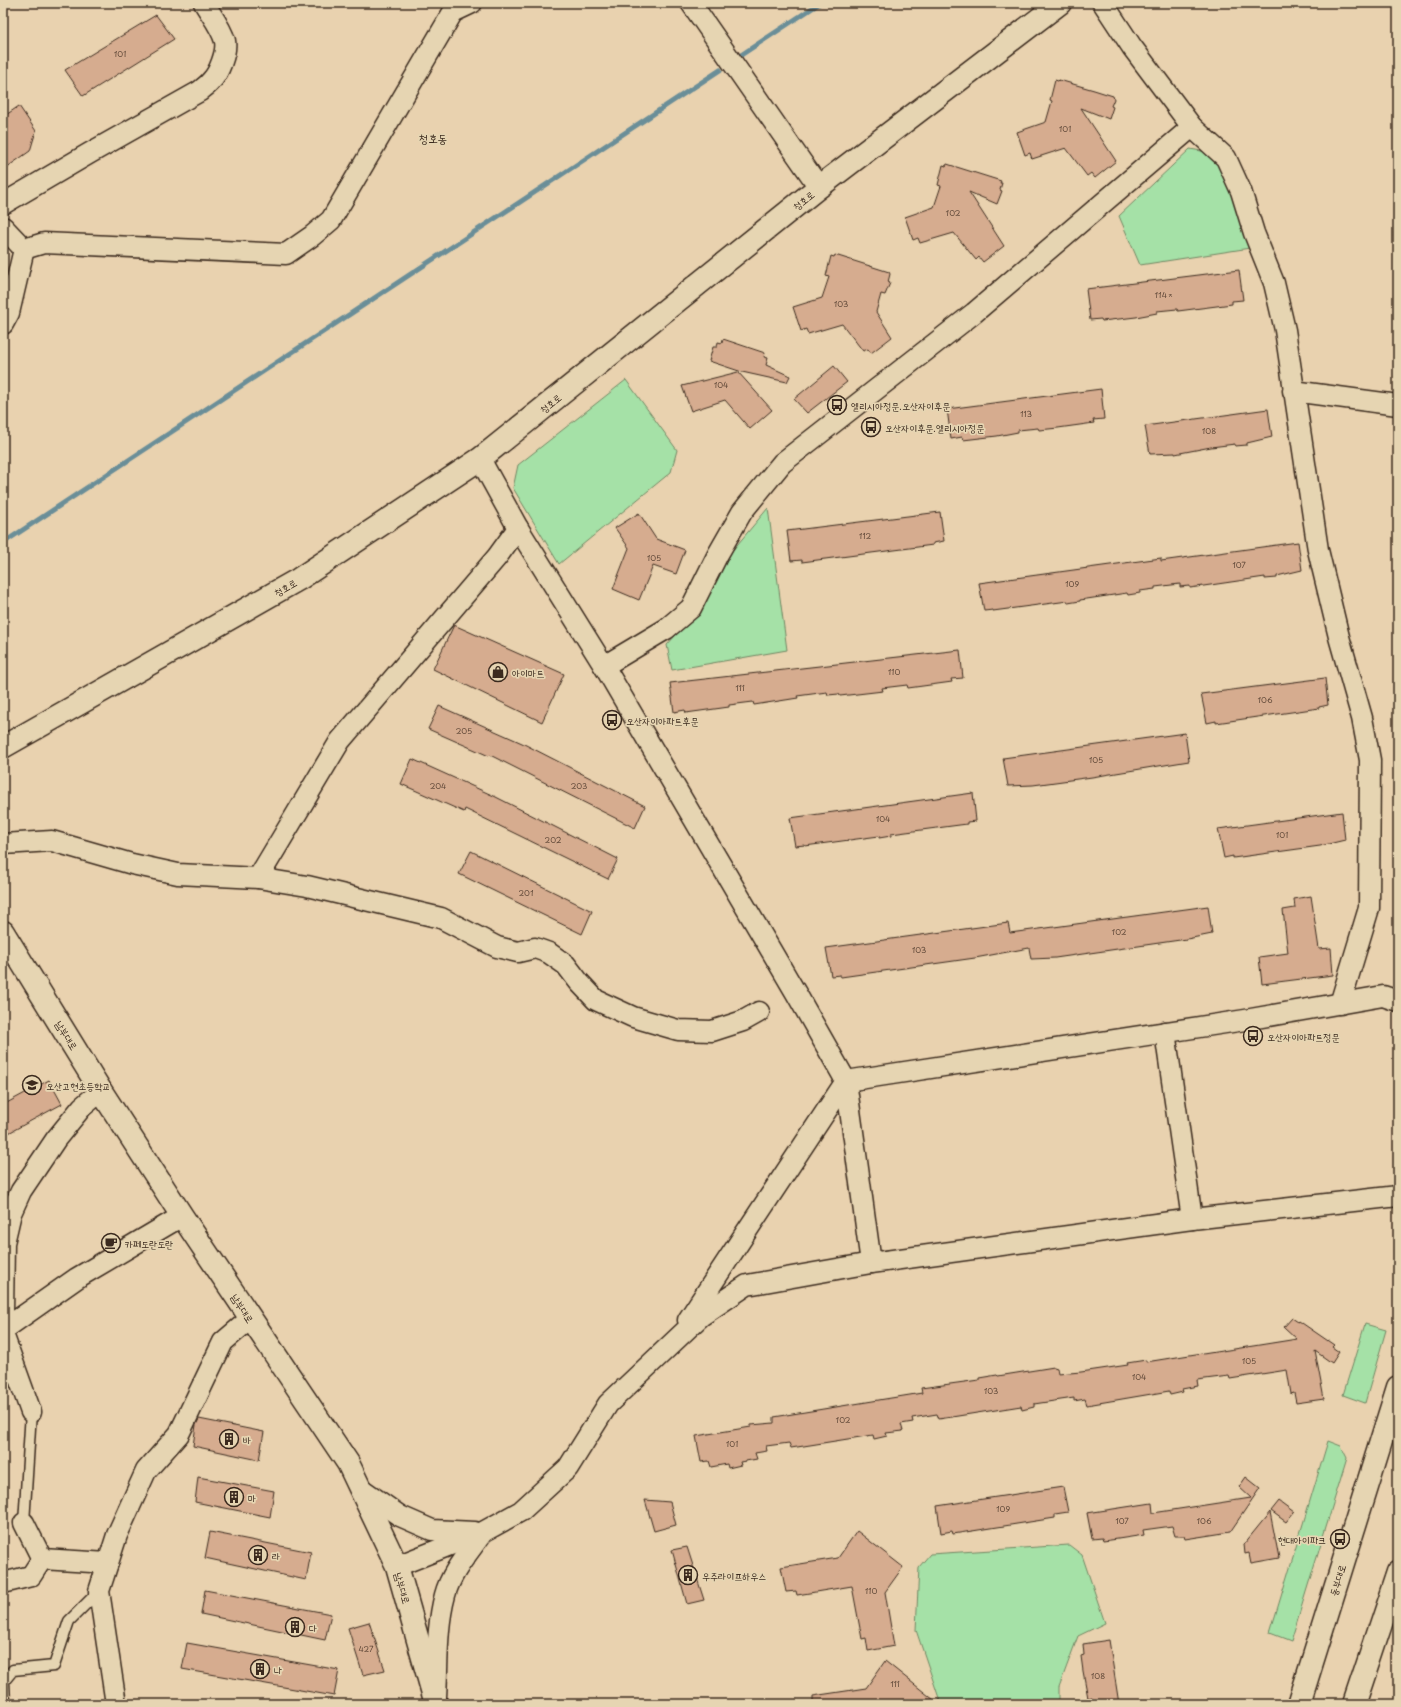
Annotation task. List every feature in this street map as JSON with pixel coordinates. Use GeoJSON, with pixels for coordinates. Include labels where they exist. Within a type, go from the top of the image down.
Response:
{"type":"FeatureCollection","features":[{"type":"Feature","properties":{"kind":"main road","name":"청호로"},"geometry":{"type":"LineString","coordinates":[[3,747],[299,579],[480,459],[819,187],[1060,3]]}},
{"type":"Feature","properties":{"kind":"main road","name":"남부대로"},"geometry":{"type":"LineString","coordinates":[[3,932],[101,1091],[182,1216],[348,1463],[397,1566],[436,1703]]}},
{"type":"Feature","properties":{"kind":"main road","name":"동부대로"},"geometry":{"type":"LineString","coordinates":[[1299,1704],[1398,1387]]}},
{"type":"Feature","properties":{"kind":"main road"},"geometry":{"type":"LineString","coordinates":[[1354,1704],[1398,1572]]}},
{"type":"Feature","properties":{"kind":"street"},"geometry":{"type":"LineString","coordinates":[[3,204],[200,91],[211,81],[217,73],[224,54],[225,42],[220,28],[204,3]]}},
{"type":"Feature","properties":{"kind":"street"},"geometry":{"type":"LineString","coordinates":[[24,249],[44,243],[286,254],[312,236],[331,220],[453,12],[472,3]]}},
{"type":"Feature","properties":{"kind":"street"},"geometry":{"type":"LineString","coordinates":[[691,3],[819,187]]}},
{"type":"Feature","properties":{"kind":"street"},"geometry":{"type":"LineString","coordinates":[[1103,3],[1132,47],[1192,127],[1226,158],[1241,191],[1254,233],[1274,283],[1285,330],[1318,550],[1339,637],[1362,718],[1370,760],[1369,908],[1340,1004]]}},
{"type":"Feature","properties":{"kind":"street"},"geometry":{"type":"LineString","coordinates":[[604,666],[666,629],[690,608],[742,512],[782,463],[974,313],[1192,127]]}},
{"type":"Feature","properties":{"kind":"street"},"geometry":{"type":"LineString","coordinates":[[3,227],[24,249]]}},
{"type":"Feature","properties":{"kind":"street"},"geometry":{"type":"LineString","coordinates":[[3,324],[10,314],[24,249]]}},
{"type":"Feature","properties":{"kind":"street"},"geometry":{"type":"LineString","coordinates":[[1293,391],[1398,405]]}},
{"type":"Feature","properties":{"kind":"street"},"geometry":{"type":"LineString","coordinates":[[480,459],[518,528],[604,666],[846,1081],[871,1263]]}},
{"type":"Feature","properties":{"kind":"street"},"geometry":{"type":"LineString","coordinates":[[258,878],[340,741],[497,557],[518,528]]}},
{"type":"Feature","properties":{"kind":"street"},"geometry":{"type":"LineString","coordinates":[[3,844],[52,841],[132,864],[178,874],[258,878],[306,886],[441,918],[497,947],[518,952],[535,948],[549,952],[566,965],[596,1000],[633,1017],[678,1030],[712,1031],[743,1021],[759,1012]]}},
{"type":"Feature","properties":{"kind":"street"},"geometry":{"type":"LineString","coordinates":[[674,1342],[846,1081],[1165,1032],[1383,996],[1398,1001]]}},
{"type":"Feature","properties":{"kind":"street"},"geometry":{"type":"LineString","coordinates":[[1165,1032],[1192,1219]]}},
{"type":"Feature","properties":{"kind":"street"},"geometry":{"type":"LineString","coordinates":[[3,1314],[4,1243],[11,1213],[21,1191],[56,1139],[82,1108],[101,1091]]}},
{"type":"Feature","properties":{"kind":"street"},"geometry":{"type":"LineString","coordinates":[[397,1566],[483,1532],[521,1511],[568,1468],[608,1404],[701,1316],[747,1285],[871,1263],[1192,1219],[1398,1196]]}},
{"type":"Feature","properties":{"kind":"street"},"geometry":{"type":"LineString","coordinates":[[3,1330],[77,1278],[182,1216]]}},
{"type":"Feature","properties":{"kind":"street"},"geometry":{"type":"LineString","coordinates":[[726,1263],[747,1285]]}},
{"type":"Feature","properties":{"kind":"street"},"geometry":{"type":"LineString","coordinates":[[116,1704],[99,1591],[108,1563],[118,1535],[146,1471],[179,1434],[224,1342],[250,1319]]}},
{"type":"Feature","properties":{"kind":"street"},"geometry":{"type":"LineString","coordinates":[[3,1334],[31,1412]]}},
{"type":"Feature","properties":{"kind":"street"},"geometry":{"type":"LineString","coordinates":[[360,1488],[400,1516],[432,1530],[483,1532]]}},
{"type":"Feature","properties":{"kind":"street"},"geometry":{"type":"LineString","coordinates":[[24,1523],[42,1559]]}},
{"type":"Feature","properties":{"kind":"street"},"geometry":{"type":"LineString","coordinates":[[436,1703],[440,1620],[445,1594],[458,1566],[483,1532]]}},
{"type":"Feature","properties":{"kind":"street"},"geometry":{"type":"LineString","coordinates":[[42,1559],[108,1563]]}},
{"type":"Feature","properties":{"kind":"street"},"geometry":{"type":"LineString","coordinates":[[3,1584],[31,1576],[42,1559]]}},
{"type":"Feature","properties":{"kind":"lane"},"geometry":{"type":"LineString","coordinates":[[24,1523],[31,1412]]}},
{"type":"Feature","properties":{"kind":"lane"},"geometry":{"type":"LineString","coordinates":[[5,1704],[4,1681],[13,1670],[54,1666],[69,1622],[99,1591]]}},
{"type":"Feature","properties":{"kind":"green space"},"geometry":{"type":"Polygon","coordinates":[[[1190,149],[1213,153],[1232,185],[1250,248],[1140,265],[1119,216],[1190,149]]]}},
{"type":"Feature","properties":{"kind":"green space"},"geometry":{"type":"Polygon","coordinates":[[[626,380],[677,450],[671,472],[559,564],[513,488],[518,465],[626,380]]]}},
{"type":"Feature","properties":{"kind":"green space"},"geometry":{"type":"Polygon","coordinates":[[[768,508],[787,650],[672,670],[667,645],[705,602],[732,551],[768,508]]]}},
{"type":"Feature","properties":{"kind":"green space"},"geometry":{"type":"Polygon","coordinates":[[[1365,1324],[1386,1330],[1365,1403],[1343,1395],[1365,1324]]]}},
{"type":"Feature","properties":{"kind":"green space"},"geometry":{"type":"Polygon","coordinates":[[[1328,1441],[1341,1446],[1347,1458],[1291,1641],[1270,1633],[1328,1441]]]}},
{"type":"Feature","properties":{"kind":"green space"},"geometry":{"type":"Polygon","coordinates":[[[1069,1545],[1082,1555],[1105,1623],[1078,1636],[1059,1687],[1059,1704],[941,1704],[916,1630],[919,1567],[930,1554],[1069,1545]]]}},
{"type":"Feature","properties":{"kind":"building"},"geometry":{"type":"Polygon","coordinates":[[[156,15],[174,39],[83,96],[65,70],[156,15]]]}},
{"type":"Feature","properties":{"kind":"building"},"geometry":{"type":"Polygon","coordinates":[[[1055,80],[1113,96],[1114,99],[1111,106],[1113,107],[1109,119],[1081,108],[1116,161],[1095,178],[1091,173],[1087,176],[1066,148],[1032,159],[1030,153],[1025,155],[1017,132],[1046,122],[1052,101],[1050,100],[1055,80]]]}},
{"type":"Feature","properties":{"kind":"building"},"geometry":{"type":"Polygon","coordinates":[[[19,106],[36,131],[30,151],[3,170],[3,117],[19,106]]]}},
{"type":"Feature","properties":{"kind":"building"},"geometry":{"type":"Polygon","coordinates":[[[947,164],[1001,181],[1000,183],[1002,183],[1000,190],[1002,191],[997,204],[969,192],[1004,246],[983,262],[979,257],[976,260],[954,233],[920,243],[918,238],[913,240],[905,217],[934,207],[941,186],[938,185],[943,165],[946,166],[947,164]]]}},
{"type":"Feature","properties":{"kind":"building"},"geometry":{"type":"Polygon","coordinates":[[[835,255],[889,272],[890,274],[888,282],[890,283],[885,295],[881,294],[876,312],[892,337],[871,353],[868,349],[863,351],[842,324],[808,334],[806,329],[801,331],[793,307],[822,298],[829,277],[826,276],[831,256],[834,257],[835,255]]]}},
{"type":"Feature","properties":{"kind":"building"},"geometry":{"type":"Polygon","coordinates":[[[1239,270],[1243,300],[1232,301],[1232,304],[1178,311],[1177,309],[1157,311],[1157,313],[1136,317],[1102,321],[1101,319],[1090,320],[1086,289],[1239,270]]]}},
{"type":"Feature","properties":{"kind":"building"},"geometry":{"type":"Polygon","coordinates":[[[723,339],[765,353],[764,357],[768,358],[766,365],[790,376],[787,382],[742,372],[709,361],[713,347],[717,347],[718,342],[722,343],[723,339]]]}},
{"type":"Feature","properties":{"kind":"building"},"geometry":{"type":"Polygon","coordinates":[[[834,366],[847,382],[807,413],[794,399],[834,366]]]}},
{"type":"Feature","properties":{"kind":"building"},"geometry":{"type":"Polygon","coordinates":[[[738,372],[772,410],[750,429],[725,400],[691,411],[682,386],[738,372]]]}},
{"type":"Feature","properties":{"kind":"building"},"geometry":{"type":"Polygon","coordinates":[[[1101,389],[1104,419],[1093,420],[1094,423],[1039,430],[1038,428],[1018,430],[1018,432],[997,436],[963,440],[962,437],[951,439],[947,409],[1101,389]]]}},
{"type":"Feature","properties":{"kind":"building"},"geometry":{"type":"Polygon","coordinates":[[[1268,409],[1272,437],[1247,443],[1247,445],[1235,446],[1235,444],[1211,447],[1175,454],[1150,454],[1145,426],[1268,409]]]}},
{"type":"Feature","properties":{"kind":"building"},"geometry":{"type":"Polygon","coordinates":[[[940,512],[944,541],[933,543],[933,545],[802,562],[802,560],[791,561],[787,531],[940,512]]]}},
{"type":"Feature","properties":{"kind":"building"},"geometry":{"type":"Polygon","coordinates":[[[639,513],[656,539],[685,550],[676,574],[653,566],[639,600],[613,589],[629,548],[615,528],[639,513]]]}},
{"type":"Feature","properties":{"kind":"building"},"geometry":{"type":"Polygon","coordinates":[[[1298,542],[1302,570],[1277,576],[1277,578],[1265,579],[1265,577],[1190,588],[1190,586],[1180,587],[1180,584],[1155,587],[1155,589],[1140,591],[1140,593],[1128,595],[1127,593],[1068,603],[1068,601],[993,611],[984,611],[979,583],[1161,558],[1161,561],[1298,542]]]}},
{"type":"Feature","properties":{"kind":"building","name":"아이마트"},"geometry":{"type":"Polygon","coordinates":[[[454,625],[564,674],[542,722],[433,669],[454,625]]]}},
{"type":"Feature","properties":{"kind":"building"},"geometry":{"type":"Polygon","coordinates":[[[960,650],[963,678],[951,679],[952,682],[908,688],[907,685],[882,688],[883,691],[840,696],[839,694],[828,695],[827,692],[797,696],[798,698],[754,705],[753,702],[686,713],[685,710],[674,712],[670,683],[960,650]]]}},
{"type":"Feature","properties":{"kind":"building"},"geometry":{"type":"Polygon","coordinates":[[[1325,678],[1328,705],[1319,708],[1207,723],[1201,694],[1325,678]]]}},
{"type":"Feature","properties":{"kind":"building"},"geometry":{"type":"Polygon","coordinates":[[[439,706],[522,743],[645,806],[635,828],[490,755],[489,756],[428,729],[439,706]]]}},
{"type":"Feature","properties":{"kind":"building"},"geometry":{"type":"Polygon","coordinates":[[[1185,733],[1189,761],[1092,777],[1033,785],[1008,786],[1003,758],[1185,733]]]}},
{"type":"Feature","properties":{"kind":"building"},"geometry":{"type":"Polygon","coordinates":[[[412,759],[494,796],[618,859],[608,879],[465,809],[464,812],[401,784],[412,759]]]}},
{"type":"Feature","properties":{"kind":"building"},"geometry":{"type":"Polygon","coordinates":[[[973,793],[976,821],[967,822],[967,824],[891,834],[891,836],[879,838],[879,836],[795,846],[790,818],[973,793]]]}},
{"type":"Feature","properties":{"kind":"building"},"geometry":{"type":"Polygon","coordinates":[[[1342,812],[1345,840],[1320,846],[1224,858],[1218,829],[1342,812]]]}},
{"type":"Feature","properties":{"kind":"building"},"geometry":{"type":"Polygon","coordinates":[[[471,851],[592,911],[582,934],[459,874],[471,851]]]}},
{"type":"Feature","properties":{"kind":"building"},"geometry":{"type":"Polygon","coordinates":[[[1311,896],[1319,949],[1331,948],[1333,975],[1262,984],[1259,957],[1288,953],[1283,910],[1295,908],[1294,899],[1311,896]]]}},
{"type":"Feature","properties":{"kind":"building"},"geometry":{"type":"Polygon","coordinates":[[[1208,906],[1212,934],[1055,958],[1031,959],[1029,948],[975,958],[841,977],[840,975],[831,976],[826,948],[1008,923],[1010,933],[1208,906]]]}},
{"type":"Feature","properties":{"kind":"building"},"geometry":{"type":"Polygon","coordinates":[[[49,1080],[62,1104],[3,1136],[3,1105],[49,1080]]]}},
{"type":"Feature","properties":{"kind":"building"},"geometry":{"type":"Polygon","coordinates":[[[1292,1318],[1298,1322],[1299,1321],[1334,1345],[1332,1347],[1339,1352],[1332,1363],[1315,1351],[1324,1399],[1296,1403],[1294,1393],[1291,1394],[1287,1370],[1230,1379],[1229,1376],[1197,1380],[1198,1386],[1182,1389],[1183,1392],[1170,1395],[1169,1391],[1087,1405],[1085,1399],[1074,1401],[1074,1398],[1034,1404],[1034,1407],[1022,1410],[1021,1406],[939,1419],[937,1414],[912,1418],[913,1422],[901,1424],[903,1431],[886,1433],[887,1436],[874,1439],[873,1435],[791,1448],[789,1443],[766,1446],[767,1451],[755,1453],[757,1459],[740,1462],[741,1465],[728,1468],[727,1464],[711,1467],[709,1461],[701,1462],[696,1436],[751,1427],[751,1425],[774,1423],[774,1417],[922,1393],[921,1388],[979,1380],[979,1378],[997,1375],[1054,1367],[1057,1368],[1058,1374],[1081,1372],[1128,1365],[1127,1363],[1146,1360],[1146,1362],[1297,1339],[1284,1327],[1292,1318]]]}},
{"type":"Feature","properties":{"kind":"building","name":"바"},"geometry":{"type":"Polygon","coordinates":[[[199,1419],[264,1432],[259,1460],[193,1446],[196,1425],[199,1419]]]}},
{"type":"Feature","properties":{"kind":"building","name":"마"},"geometry":{"type":"Polygon","coordinates":[[[198,1477],[274,1491],[270,1517],[195,1502],[198,1477]]]}},
{"type":"Feature","properties":{"kind":"building"},"geometry":{"type":"Polygon","coordinates":[[[1246,1477],[1260,1488],[1230,1532],[1185,1539],[1184,1536],[1175,1536],[1172,1526],[1143,1530],[1144,1535],[1103,1541],[1102,1538],[1092,1539],[1087,1513],[1152,1503],[1153,1513],[1251,1498],[1239,1487],[1246,1477]]]}},
{"type":"Feature","properties":{"kind":"building"},"geometry":{"type":"Polygon","coordinates":[[[1063,1487],[1068,1512],[1055,1514],[1055,1518],[953,1534],[952,1531],[941,1533],[937,1506],[1063,1487]]]}},
{"type":"Feature","properties":{"kind":"building"},"geometry":{"type":"Polygon","coordinates":[[[645,1500],[670,1502],[676,1525],[654,1531],[645,1500]]]}},
{"type":"Feature","properties":{"kind":"building"},"geometry":{"type":"Polygon","coordinates":[[[1279,1501],[1294,1512],[1286,1522],[1271,1511],[1279,1501]]]}},
{"type":"Feature","properties":{"kind":"building"},"geometry":{"type":"Polygon","coordinates":[[[1270,1512],[1279,1558],[1251,1563],[1249,1553],[1245,1554],[1244,1544],[1270,1512]]]}},
{"type":"Feature","properties":{"kind":"building"},"geometry":{"type":"Polygon","coordinates":[[[857,1531],[903,1567],[885,1592],[894,1646],[868,1651],[866,1638],[862,1639],[852,1586],[797,1595],[796,1591],[786,1592],[781,1567],[838,1558],[857,1531]]]}},
{"type":"Feature","properties":{"kind":"building","name":"라"},"geometry":{"type":"Polygon","coordinates":[[[210,1532],[311,1552],[306,1580],[205,1558],[210,1532]]]}},
{"type":"Feature","properties":{"kind":"building","name":"우주라이프하우스"},"geometry":{"type":"Polygon","coordinates":[[[687,1547],[704,1600],[687,1604],[672,1550],[687,1547]]]}},
{"type":"Feature","properties":{"kind":"building","name":"다"},"geometry":{"type":"Polygon","coordinates":[[[205,1590],[331,1614],[325,1640],[201,1614],[205,1590]]]}},
{"type":"Feature","properties":{"kind":"building"},"geometry":{"type":"Polygon","coordinates":[[[369,1622],[385,1670],[363,1675],[348,1628],[369,1622]]]}},
{"type":"Feature","properties":{"kind":"building"},"geometry":{"type":"Polygon","coordinates":[[[1109,1640],[1119,1704],[1093,1704],[1092,1697],[1088,1698],[1083,1671],[1081,1656],[1084,1655],[1083,1644],[1109,1640]]]}},
{"type":"Feature","properties":{"kind":"building","name":"나"},"geometry":{"type":"Polygon","coordinates":[[[187,1643],[339,1670],[334,1696],[182,1669],[187,1643]]]}},
{"type":"Feature","properties":{"kind":"building"},"geometry":{"type":"Polygon","coordinates":[[[885,1661],[939,1704],[813,1704],[813,1696],[866,1688],[885,1661]]]}},
{"type":"Feature","properties":{"kind":"waterway"},"geometry":{"type":"LineString","coordinates":[[738,57],[820,3]]}},
{"type":"Feature","properties":{"kind":"waterway"},"geometry":{"type":"LineString","coordinates":[[3,543],[720,70]]}},
{"type":"Feature","properties":{"kind":"place","name":"엘리시아정문.오산자이후문"},"geometry":{"type":"Point","coordinates":[837,405]}},
{"type":"Feature","properties":{"kind":"place","name":"오산자이후문.엘리시아정문"},"geometry":{"type":"Point","coordinates":[871,427]}},
{"type":"Feature","properties":{"kind":"place","name":"아이마트"},"geometry":{"type":"Point","coordinates":[498,672]}},
{"type":"Feature","properties":{"kind":"place","name":"오산자이아파트후문"},"geometry":{"type":"Point","coordinates":[612,720]}},
{"type":"Feature","properties":{"kind":"place","name":"오산자이아파트정문"},"geometry":{"type":"Point","coordinates":[1253,1036]}},
{"type":"Feature","properties":{"kind":"place","name":"오산고현초등학교"},"geometry":{"type":"Point","coordinates":[32,1085]}},
{"type":"Feature","properties":{"kind":"place","name":"카페도란도란"},"geometry":{"type":"Point","coordinates":[111,1243]}},
{"type":"Feature","properties":{"kind":"place","name":"바"},"geometry":{"type":"Point","coordinates":[229,1439]}},
{"type":"Feature","properties":{"kind":"place","name":"마"},"geometry":{"type":"Point","coordinates":[234,1497]}},
{"type":"Feature","properties":{"kind":"place","name":"현대아이파크"},"geometry":{"type":"Point","coordinates":[1340,1539]}},
{"type":"Feature","properties":{"kind":"place","name":"라"},"geometry":{"type":"Point","coordinates":[258,1555]}},
{"type":"Feature","properties":{"kind":"place","name":"우주라이프하우스"},"geometry":{"type":"Point","coordinates":[688,1575]}},
{"type":"Feature","properties":{"kind":"place","name":"다"},"geometry":{"type":"Point","coordinates":[295,1627]}},
{"type":"Feature","properties":{"kind":"place","name":"나"},"geometry":{"type":"Point","coordinates":[260,1669]}},
{"type":"Feature","properties":{"kind":"district","name":"청호동"},"geometry":{"type":"Point","coordinates":[433,138]}}]}
